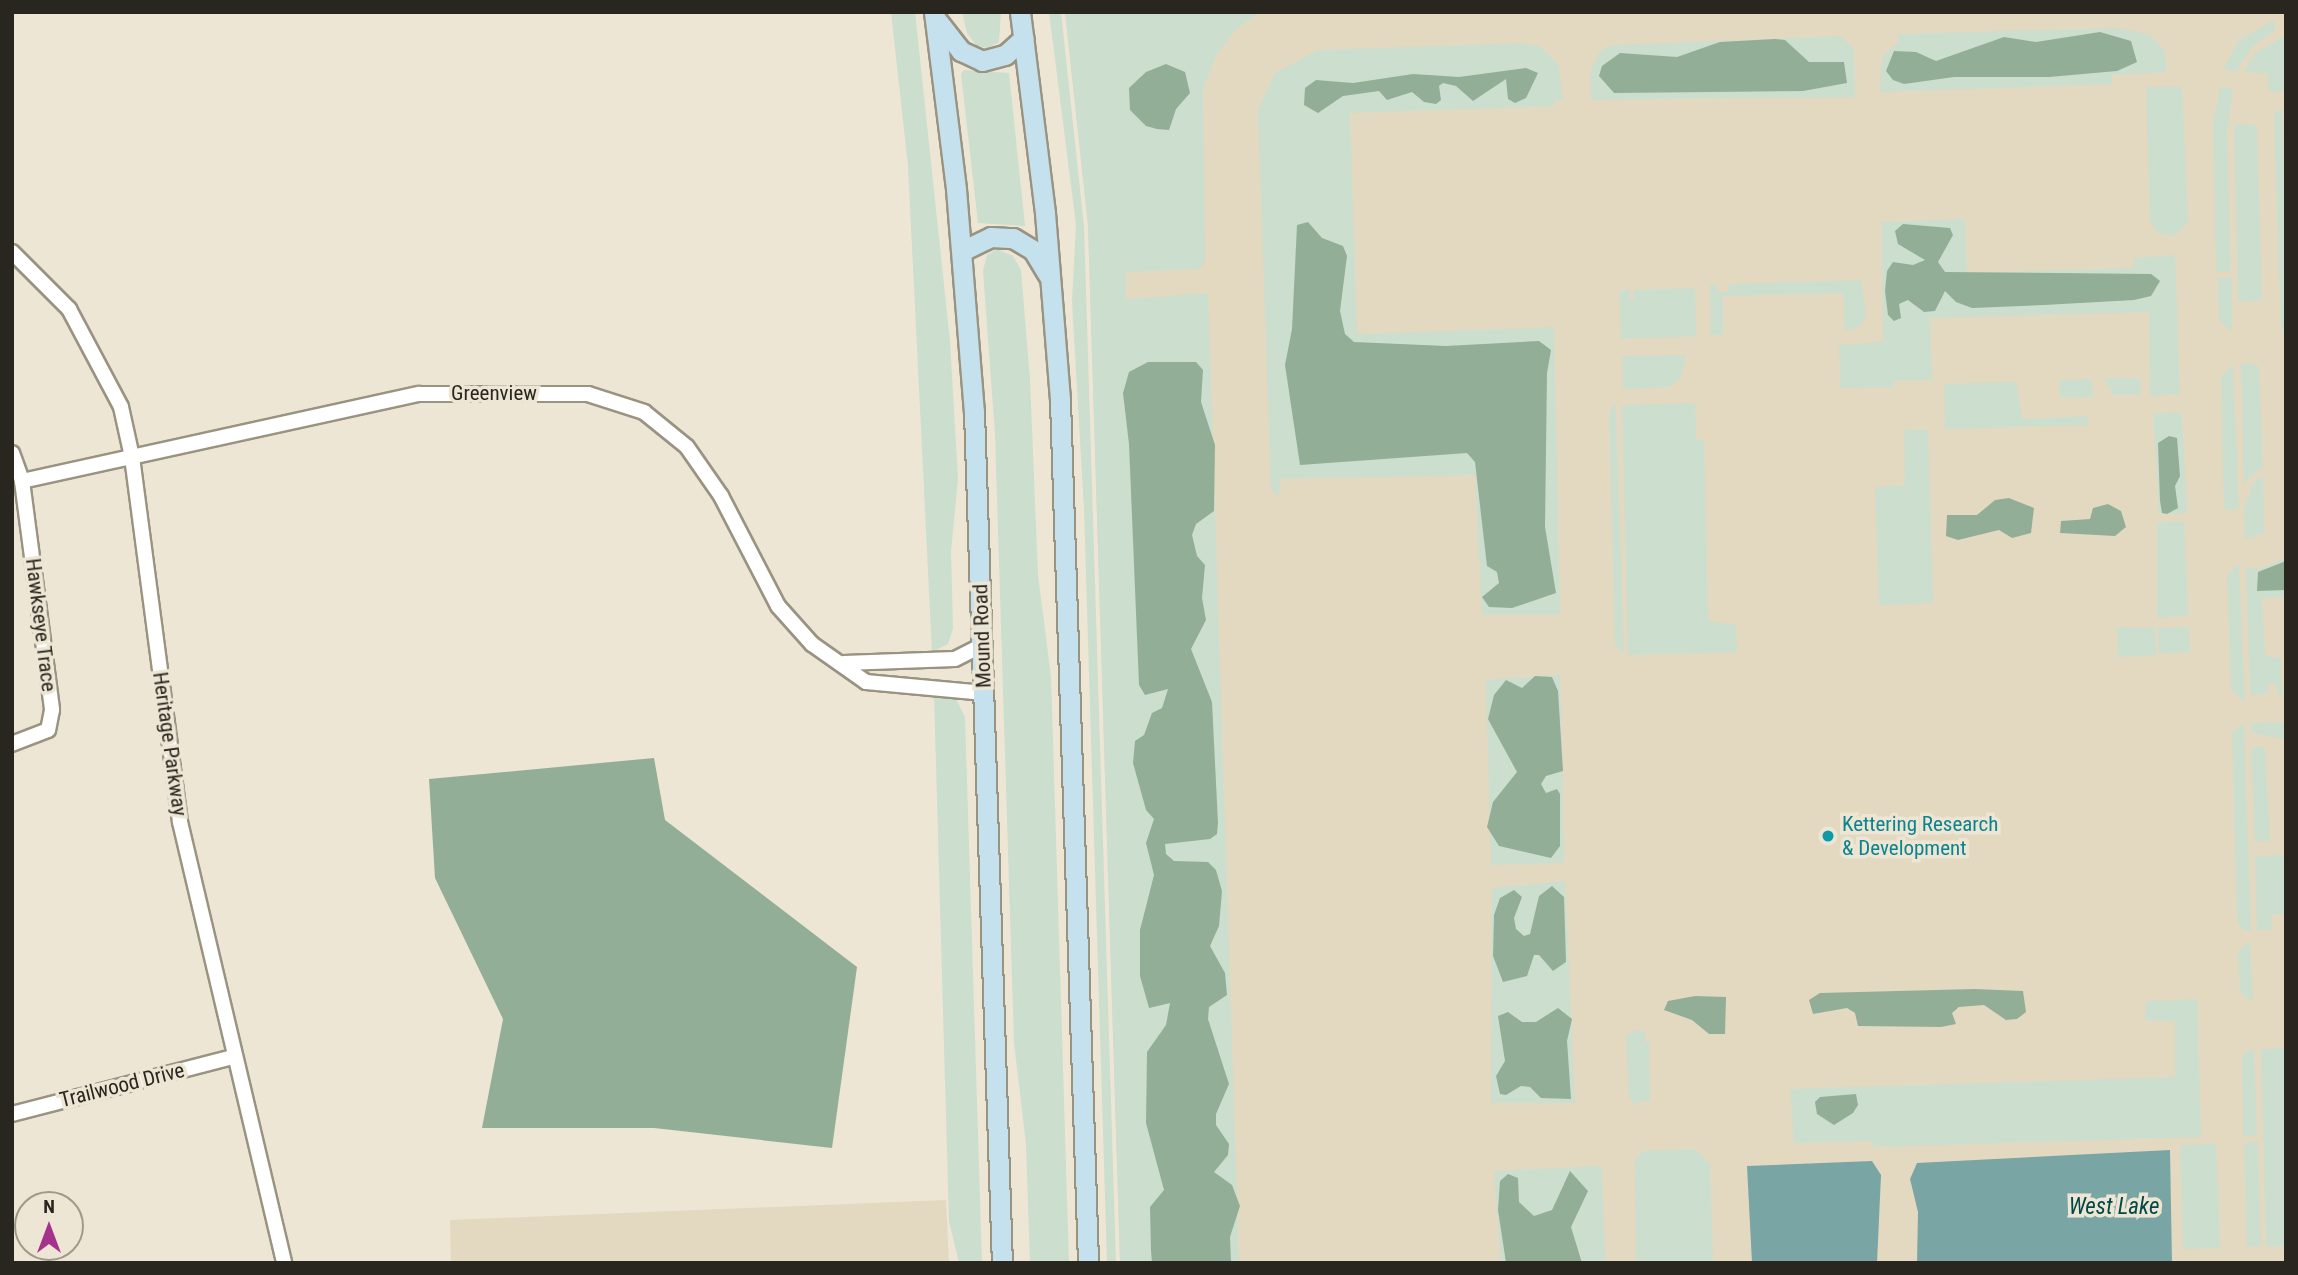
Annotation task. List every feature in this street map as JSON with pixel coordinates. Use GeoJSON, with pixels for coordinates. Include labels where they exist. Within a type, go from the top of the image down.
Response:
{"type":"FeatureCollection","features":[{"type":"Feature","properties":{"kind":"main road"},"geometry":{"type":"LineString","coordinates":[[1020,12],[1051,283],[1063,481],[1088,1263]]}},
{"type":"Feature","properties":{"kind":"main road"},"geometry":{"type":"LineString","coordinates":[[934,13],[961,51],[982,61],[1005,55],[1024,38]]}},
{"type":"Feature","properties":{"kind":"main road","name":"Mound Road"},"geometry":{"type":"LineString","coordinates":[[934,13],[962,251],[974,412],[1002,1263]]}},
{"type":"Feature","properties":{"kind":"main road"},"geometry":{"type":"LineString","coordinates":[[962,251],[991,237],[1013,237],[1033,250],[1051,283]]}},
{"type":"Feature","properties":{"kind":"street","name":"Heritage Parkway"},"geometry":{"type":"LineString","coordinates":[[12,251],[69,309],[121,407],[132,457],[180,822],[232,1057],[284,1263]]}},
{"type":"Feature","properties":{"kind":"street","name":"Greenview"},"geometry":{"type":"LineString","coordinates":[[22,481],[419,394],[588,394],[643,412],[687,447],[722,496],[789,622],[812,644],[844,663],[866,682],[887,686],[956,687],[984,693]]}},
{"type":"Feature","properties":{"kind":"street"},"geometry":{"type":"LineString","coordinates":[[12,453],[22,481]]}},
{"type":"Feature","properties":{"kind":"street","name":"Hawkseye Trace"},"geometry":{"type":"LineString","coordinates":[[12,744],[48,730],[52,710],[22,481]]}},
{"type":"Feature","properties":{"kind":"street"},"geometry":{"type":"LineString","coordinates":[[844,663],[955,659],[983,645]]}},
{"type":"Feature","properties":{"kind":"street","name":"Trailwood Drive"},"geometry":{"type":"LineString","coordinates":[[12,1114],[232,1057]]}},
{"type":"Feature","properties":{"kind":"shaded area"},"geometry":{"type":"Polygon","coordinates":[[[1065,12],[2286,12],[2286,1263],[1120,1263],[1088,225],[1065,12]]]}},
{"type":"Feature","properties":{"kind":"shaded area"},"geometry":{"type":"Polygon","coordinates":[[[946,1200],[949,1263],[451,1263],[450,1220],[946,1200]]]}},
{"type":"Feature","properties":{"kind":"green space"},"geometry":{"type":"Polygon","coordinates":[[[891,12],[915,12],[950,341],[958,478],[951,552],[953,629],[948,644],[932,652],[908,166],[891,12]]]}},
{"type":"Feature","properties":{"kind":"green space"},"geometry":{"type":"Polygon","coordinates":[[[962,12],[1001,12],[999,42],[988,48],[977,46],[967,33],[962,12]]]}},
{"type":"Feature","properties":{"kind":"green space"},"geometry":{"type":"Polygon","coordinates":[[[1049,12],[1061,12],[1084,226],[1116,1263],[1107,1263],[1084,509],[1072,302],[1076,225],[1049,12]]]}},
{"type":"Feature","properties":{"kind":"green space"},"geometry":{"type":"Polygon","coordinates":[[[1065,12],[1261,12],[1237,28],[1217,54],[1203,89],[1205,262],[1199,269],[1126,272],[1126,299],[1208,293],[1239,1263],[1120,1263],[1088,225],[1065,12]]]}},
{"type":"Feature","properties":{"kind":"green space"},"geometry":{"type":"Polygon","coordinates":[[[2274,20],[2275,30],[2252,47],[2236,71],[2223,70],[2239,40],[2274,20]]]}},
{"type":"Feature","properties":{"kind":"green space"},"geometry":{"type":"Polygon","coordinates":[[[2119,28],[2150,35],[2164,49],[2167,72],[2112,75],[2112,84],[1879,92],[1882,57],[1899,41],[1898,34],[2119,28]]]}},
{"type":"Feature","properties":{"kind":"green space"},"geometry":{"type":"Polygon","coordinates":[[[2100,32],[2131,41],[2137,62],[2117,71],[2049,77],[1954,77],[1904,84],[1893,80],[1886,71],[1894,51],[1916,52],[1936,61],[2004,37],[2036,42],[2100,32]]]}},
{"type":"Feature","properties":{"kind":"green space"},"geometry":{"type":"Polygon","coordinates":[[[2286,35],[2286,91],[2269,92],[2267,73],[2245,72],[2246,68],[2255,53],[2286,35]]]}},
{"type":"Feature","properties":{"kind":"green space"},"geometry":{"type":"Polygon","coordinates":[[[1840,36],[1854,49],[1855,97],[1591,100],[1590,72],[1600,51],[1613,45],[1840,36]]]}},
{"type":"Feature","properties":{"kind":"green space"},"geometry":{"type":"Polygon","coordinates":[[[1785,40],[1809,62],[1844,62],[1847,83],[1803,91],[1614,93],[1599,76],[1602,66],[1620,53],[1677,57],[1720,42],[1785,40]]]}},
{"type":"Feature","properties":{"kind":"green space"},"geometry":{"type":"Polygon","coordinates":[[[1523,43],[1539,46],[1558,63],[1563,101],[1555,100],[1553,106],[1350,113],[1357,334],[1554,327],[1560,615],[1482,615],[1475,475],[1280,479],[1279,496],[1271,490],[1258,110],[1275,73],[1318,50],[1523,43]]]}},
{"type":"Feature","properties":{"kind":"green space"},"geometry":{"type":"Polygon","coordinates":[[[1166,64],[1185,72],[1190,93],[1176,109],[1169,130],[1146,126],[1130,110],[1129,88],[1146,72],[1166,64]]]}},
{"type":"Feature","properties":{"kind":"green space"},"geometry":{"type":"Polygon","coordinates":[[[1526,68],[1538,73],[1526,98],[1515,103],[1508,99],[1506,79],[1473,101],[1456,86],[1443,83],[1439,86],[1441,100],[1436,104],[1424,102],[1412,92],[1387,100],[1379,91],[1343,96],[1318,113],[1304,105],[1305,88],[1316,80],[1353,83],[1413,74],[1459,77],[1526,68]]]}},
{"type":"Feature","properties":{"kind":"green space"},"geometry":{"type":"Polygon","coordinates":[[[964,70],[1009,73],[1025,226],[978,223],[961,74],[964,70]]]}},
{"type":"Feature","properties":{"kind":"green space"},"geometry":{"type":"Polygon","coordinates":[[[2146,87],[2182,87],[2188,222],[2174,236],[2158,233],[2150,221],[2146,87]]]}},
{"type":"Feature","properties":{"kind":"green space"},"geometry":{"type":"Polygon","coordinates":[[[2220,87],[2233,88],[2227,133],[2231,271],[2216,272],[2213,126],[2220,87]]]}},
{"type":"Feature","properties":{"kind":"green space"},"geometry":{"type":"Polygon","coordinates":[[[2282,109],[2286,205],[2286,340],[2281,327],[2274,124],[2275,113],[2282,109]]]}},
{"type":"Feature","properties":{"kind":"green space"},"geometry":{"type":"Polygon","coordinates":[[[2234,124],[2257,125],[2262,300],[2238,302],[2234,124]]]}},
{"type":"Feature","properties":{"kind":"green space"},"geometry":{"type":"Polygon","coordinates":[[[1965,219],[1967,273],[2134,268],[2133,258],[2175,255],[2180,394],[2150,396],[2149,312],[1930,318],[1932,380],[1895,380],[1893,387],[1840,388],[1839,345],[1883,342],[1882,222],[1965,219]]]}},
{"type":"Feature","properties":{"kind":"green space"},"geometry":{"type":"Polygon","coordinates":[[[1308,222],[1322,238],[1343,246],[1347,256],[1340,311],[1345,334],[1354,342],[1446,346],[1539,341],[1551,350],[1547,373],[1545,527],[1556,593],[1512,608],[1489,607],[1482,597],[1499,583],[1497,572],[1487,566],[1475,462],[1467,453],[1300,465],[1285,365],[1292,329],[1297,225],[1308,222]]]}},
{"type":"Feature","properties":{"kind":"green space"},"geometry":{"type":"Polygon","coordinates":[[[1903,224],[1950,228],[1953,235],[1938,262],[1945,272],[2151,274],[2160,281],[2151,296],[2134,300],[2044,305],[1972,308],[1956,302],[1945,291],[1935,311],[1924,312],[1908,300],[1899,304],[1901,318],[1894,321],[1888,315],[1885,291],[1887,271],[1893,262],[1913,265],[1925,260],[1898,244],[1895,231],[1903,224]]]}},
{"type":"Feature","properties":{"kind":"green space"},"geometry":{"type":"Polygon","coordinates":[[[997,249],[1013,256],[1021,270],[1030,379],[1038,575],[1051,676],[1069,1263],[1030,1263],[1026,1144],[1014,1043],[995,434],[983,271],[987,255],[997,249]]]}},
{"type":"Feature","properties":{"kind":"green space"},"geometry":{"type":"Polygon","coordinates":[[[2218,278],[2232,278],[2232,331],[2219,321],[2218,278]]]}},
{"type":"Feature","properties":{"kind":"green space"},"geometry":{"type":"Polygon","coordinates":[[[1861,280],[1866,317],[1859,327],[1845,331],[1843,293],[1723,296],[1723,335],[1711,335],[1710,285],[1718,285],[1718,292],[1729,292],[1729,284],[1861,280]]]}},
{"type":"Feature","properties":{"kind":"green space"},"geometry":{"type":"Polygon","coordinates":[[[1695,288],[1696,336],[1621,339],[1619,291],[1630,290],[1630,300],[1634,300],[1634,290],[1695,288]]]}},
{"type":"Feature","properties":{"kind":"green space"},"geometry":{"type":"Polygon","coordinates":[[[1686,355],[1681,378],[1669,387],[1623,389],[1622,356],[1686,355]]]}},
{"type":"Feature","properties":{"kind":"green space"},"geometry":{"type":"Polygon","coordinates":[[[1148,362],[1196,362],[1203,370],[1201,402],[1215,445],[1214,511],[1196,524],[1192,535],[1197,556],[1205,565],[1202,598],[1206,620],[1191,649],[1212,702],[1217,834],[1210,839],[1165,844],[1166,854],[1174,861],[1208,862],[1216,870],[1222,891],[1219,926],[1210,946],[1225,973],[1227,995],[1209,1007],[1208,1019],[1229,1084],[1216,1114],[1216,1125],[1229,1144],[1228,1155],[1214,1172],[1232,1185],[1240,1206],[1230,1237],[1231,1263],[1152,1263],[1150,1207],[1164,1190],[1146,1123],[1147,1052],[1166,1025],[1170,1003],[1149,1008],[1140,976],[1140,930],[1154,875],[1146,843],[1154,819],[1146,810],[1133,763],[1135,741],[1144,735],[1152,713],[1162,708],[1168,689],[1145,695],[1139,685],[1129,444],[1123,393],[1129,372],[1148,362]]]}},
{"type":"Feature","properties":{"kind":"green space"},"geometry":{"type":"Polygon","coordinates":[[[2250,363],[2259,367],[2263,467],[2248,478],[2244,487],[2241,364],[2250,363]]]}},
{"type":"Feature","properties":{"kind":"green space"},"geometry":{"type":"Polygon","coordinates":[[[2233,364],[2239,508],[2230,510],[2224,509],[2221,377],[2233,364]]]}},
{"type":"Feature","properties":{"kind":"green space"},"geometry":{"type":"Polygon","coordinates":[[[2104,378],[2140,378],[2140,395],[2113,395],[2104,378]]]}},
{"type":"Feature","properties":{"kind":"green space"},"geometry":{"type":"Polygon","coordinates":[[[2092,379],[2093,397],[2060,398],[2059,380],[2092,379]]]}},
{"type":"Feature","properties":{"kind":"green space"},"geometry":{"type":"Polygon","coordinates":[[[2016,382],[2022,419],[2088,416],[2088,425],[1945,429],[1944,384],[2016,382]]]}},
{"type":"Feature","properties":{"kind":"green space"},"geometry":{"type":"Polygon","coordinates":[[[1615,403],[1624,654],[1615,645],[1609,414],[1615,403]]]}},
{"type":"Feature","properties":{"kind":"green space"},"geometry":{"type":"Polygon","coordinates":[[[1695,403],[1696,440],[1704,440],[1708,621],[1736,625],[1737,652],[1628,655],[1622,405],[1695,403]]]}},
{"type":"Feature","properties":{"kind":"green space"},"geometry":{"type":"Polygon","coordinates":[[[2182,412],[2187,513],[2159,514],[2153,413],[2182,412]]]}},
{"type":"Feature","properties":{"kind":"green space"},"geometry":{"type":"Polygon","coordinates":[[[1928,429],[1933,603],[1879,605],[1875,487],[1905,485],[1904,430],[1928,429]]]}},
{"type":"Feature","properties":{"kind":"green space"},"geometry":{"type":"Polygon","coordinates":[[[2169,436],[2177,438],[2180,476],[2175,486],[2178,508],[2167,514],[2162,513],[2160,501],[2158,443],[2169,436]]]}},
{"type":"Feature","properties":{"kind":"green space"},"geometry":{"type":"Polygon","coordinates":[[[2263,475],[2264,533],[2245,539],[2244,511],[2252,484],[2263,475]]]}},
{"type":"Feature","properties":{"kind":"green space"},"geometry":{"type":"Polygon","coordinates":[[[2009,498],[2034,508],[2031,533],[2012,538],[1999,530],[1958,540],[1946,536],[1947,515],[1977,515],[1995,500],[2009,498]]]}},
{"type":"Feature","properties":{"kind":"green space"},"geometry":{"type":"Polygon","coordinates":[[[2108,504],[2121,511],[2126,527],[2115,536],[2060,533],[2061,521],[2090,519],[2093,508],[2108,504]]]}},
{"type":"Feature","properties":{"kind":"green space"},"geometry":{"type":"Polygon","coordinates":[[[2184,521],[2188,615],[2157,618],[2157,522],[2184,521]]]}},
{"type":"Feature","properties":{"kind":"green space"},"geometry":{"type":"Polygon","coordinates":[[[2286,558],[2286,597],[2262,598],[2265,656],[2281,658],[2282,695],[2278,695],[2276,684],[2268,684],[2267,694],[2250,695],[2246,568],[2258,569],[2286,558]]]}},
{"type":"Feature","properties":{"kind":"green space"},"geometry":{"type":"Polygon","coordinates":[[[2286,561],[2286,590],[2257,591],[2258,572],[2286,561]]]}},
{"type":"Feature","properties":{"kind":"green space"},"geometry":{"type":"Polygon","coordinates":[[[2239,564],[2245,703],[2231,689],[2227,575],[2239,564]]]}},
{"type":"Feature","properties":{"kind":"green space"},"geometry":{"type":"Polygon","coordinates":[[[2117,627],[2155,628],[2156,655],[2118,657],[2117,627]]]}},
{"type":"Feature","properties":{"kind":"green space"},"geometry":{"type":"Polygon","coordinates":[[[2189,627],[2190,652],[2159,653],[2158,628],[2189,627]]]}},
{"type":"Feature","properties":{"kind":"green space"},"geometry":{"type":"Polygon","coordinates":[[[1560,675],[1564,863],[1491,865],[1486,680],[1560,675]]]}},
{"type":"Feature","properties":{"kind":"green space"},"geometry":{"type":"Polygon","coordinates":[[[1535,676],[1552,677],[1558,691],[1563,771],[1546,776],[1541,784],[1546,793],[1557,789],[1560,794],[1560,846],[1551,858],[1499,846],[1487,827],[1493,802],[1517,772],[1488,719],[1494,695],[1506,680],[1522,688],[1535,676]]]}},
{"type":"Feature","properties":{"kind":"green space"},"geometry":{"type":"Polygon","coordinates":[[[934,695],[956,699],[965,717],[982,1263],[959,1263],[949,1221],[934,695]]]}},
{"type":"Feature","properties":{"kind":"green space"},"geometry":{"type":"Polygon","coordinates":[[[2286,722],[2286,739],[2251,733],[2251,723],[2286,722]]]}},
{"type":"Feature","properties":{"kind":"green space"},"geometry":{"type":"Polygon","coordinates":[[[2244,723],[2251,932],[2241,929],[2237,920],[2232,733],[2244,723]]]}},
{"type":"Feature","properties":{"kind":"green space"},"geometry":{"type":"Polygon","coordinates":[[[2251,747],[2265,747],[2270,841],[2255,842],[2251,747]]]}},
{"type":"Feature","properties":{"kind":"green space"},"geometry":{"type":"Polygon","coordinates":[[[654,758],[665,820],[857,967],[832,1148],[654,1128],[482,1128],[503,1019],[435,878],[429,779],[654,758]]]}},
{"type":"Feature","properties":{"kind":"green space"},"geometry":{"type":"Polygon","coordinates":[[[2283,855],[2285,914],[2271,915],[2272,930],[2257,930],[2255,856],[2283,855]]]}},
{"type":"Feature","properties":{"kind":"green space"},"geometry":{"type":"Polygon","coordinates":[[[1565,881],[1575,1103],[1491,1103],[1492,888],[1565,881]]]}},
{"type":"Feature","properties":{"kind":"green space"},"geometry":{"type":"Polygon","coordinates":[[[1552,886],[1564,897],[1566,962],[1553,971],[1539,955],[1534,955],[1527,976],[1503,982],[1493,956],[1494,915],[1500,898],[1514,890],[1522,897],[1514,918],[1516,929],[1524,936],[1530,934],[1539,896],[1552,886]]]}},
{"type":"Feature","properties":{"kind":"green space"},"geometry":{"type":"Polygon","coordinates":[[[2250,942],[2253,999],[2247,999],[2240,991],[2238,951],[2250,942]]]}},
{"type":"Feature","properties":{"kind":"green space"},"geometry":{"type":"Polygon","coordinates":[[[1975,989],[2023,991],[2026,1012],[2017,1019],[2006,1020],[1984,1005],[1959,1007],[1952,1013],[1956,1024],[1941,1027],[1858,1026],[1855,1013],[1847,1008],[1813,1014],[1809,1000],[1820,993],[1975,989]]]}},
{"type":"Feature","properties":{"kind":"green space"},"geometry":{"type":"Polygon","coordinates":[[[1695,996],[1726,997],[1725,1034],[1709,1034],[1692,1020],[1664,1010],[1668,1001],[1695,996]]]}},
{"type":"Feature","properties":{"kind":"green space"},"geometry":{"type":"Polygon","coordinates":[[[2197,999],[2201,1137],[1874,1147],[1872,1141],[1794,1143],[1790,1089],[2175,1077],[2175,1021],[2145,1020],[2146,1001],[2197,999]]]}},
{"type":"Feature","properties":{"kind":"green space"},"geometry":{"type":"Polygon","coordinates":[[[1558,1008],[1572,1019],[1567,1041],[1571,1099],[1541,1098],[1530,1087],[1521,1086],[1506,1095],[1500,1094],[1496,1076],[1505,1061],[1498,1016],[1508,1012],[1522,1022],[1536,1022],[1558,1008]]]}},
{"type":"Feature","properties":{"kind":"green space"},"geometry":{"type":"Polygon","coordinates":[[[1633,1031],[1645,1031],[1645,1042],[1649,1042],[1650,1101],[1637,1101],[1637,1108],[1629,1097],[1626,1036],[1633,1031]]]}},
{"type":"Feature","properties":{"kind":"green space"},"geometry":{"type":"Polygon","coordinates":[[[2254,1048],[2257,1135],[2243,1136],[2242,1054],[2254,1048]]]}},
{"type":"Feature","properties":{"kind":"green space"},"geometry":{"type":"Polygon","coordinates":[[[2286,1048],[2286,1246],[2266,1247],[2261,1049],[2286,1048]]]}},
{"type":"Feature","properties":{"kind":"green space"},"geometry":{"type":"Polygon","coordinates":[[[1856,1094],[1858,1105],[1853,1113],[1834,1125],[1817,1114],[1815,1102],[1820,1097],[1856,1094]]]}},
{"type":"Feature","properties":{"kind":"green space"},"geometry":{"type":"Polygon","coordinates":[[[2258,1142],[2261,1246],[2247,1247],[2244,1143],[2258,1142]]]}},
{"type":"Feature","properties":{"kind":"green space"},"geometry":{"type":"Polygon","coordinates":[[[2216,1144],[2220,1248],[2183,1249],[2180,1145],[2216,1144]]]}},
{"type":"Feature","properties":{"kind":"green space"},"geometry":{"type":"Polygon","coordinates":[[[1696,1149],[1710,1164],[1713,1263],[1636,1263],[1635,1158],[1644,1151],[1696,1149]]]}},
{"type":"Feature","properties":{"kind":"green space"},"geometry":{"type":"Polygon","coordinates":[[[1602,1166],[1605,1263],[1501,1263],[1494,1171],[1602,1166]]]}},
{"type":"Feature","properties":{"kind":"green space"},"geometry":{"type":"Polygon","coordinates":[[[1570,1171],[1588,1191],[1571,1227],[1582,1263],[1506,1263],[1498,1210],[1500,1181],[1508,1174],[1518,1178],[1519,1202],[1534,1216],[1552,1210],[1570,1171]]]}},
{"type":"Feature","properties":{"kind":"water","name":"West Lake"},"geometry":{"type":"Polygon","coordinates":[[[2170,1150],[2172,1263],[1917,1263],[1918,1212],[1910,1179],[1917,1163],[2170,1150]]]}},
{"type":"Feature","properties":{"kind":"water"},"geometry":{"type":"Polygon","coordinates":[[[1872,1161],[1881,1175],[1877,1263],[1752,1263],[1747,1166],[1872,1161]]]}},
{"type":"Feature","properties":{"kind":"place","name":"Kettering Research & Development"},"geometry":{"type":"Point","coordinates":[1828,836]}}]}
